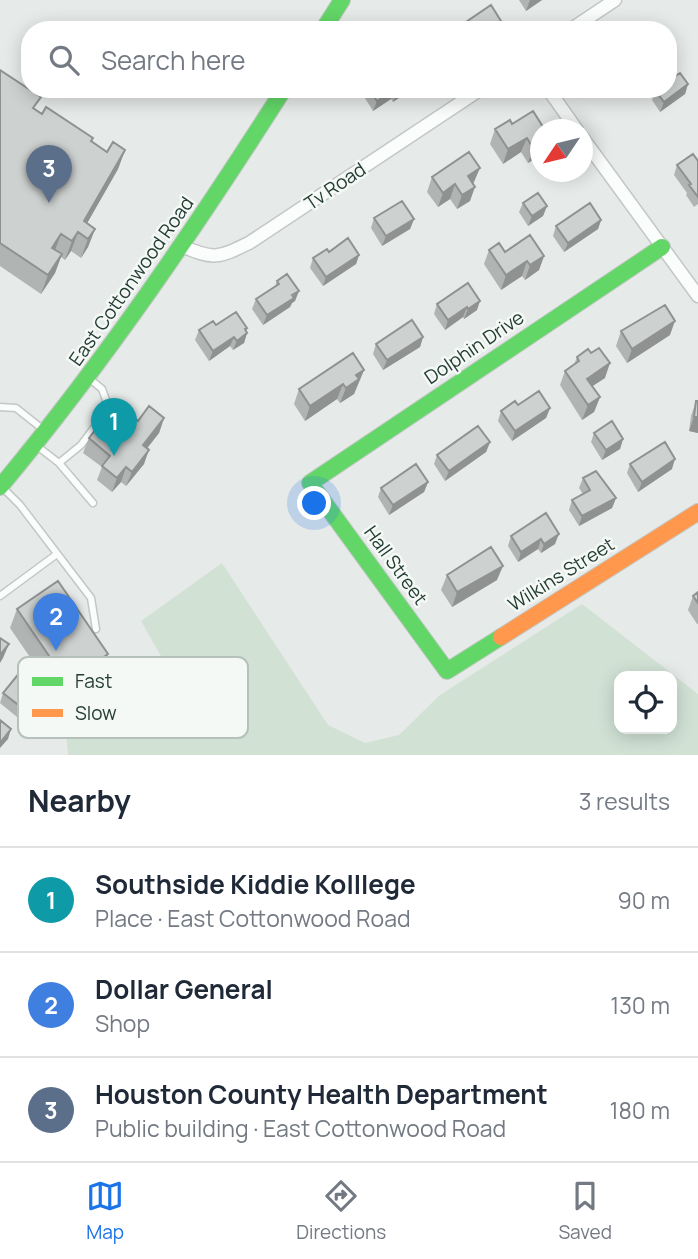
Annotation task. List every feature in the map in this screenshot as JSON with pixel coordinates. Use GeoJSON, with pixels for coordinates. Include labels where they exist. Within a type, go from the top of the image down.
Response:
{"type":"FeatureCollection","features":[{"type":"Feature","properties":{"kind":"street"},"geometry":{"type":"LineString","coordinates":[[329,21],[342,0]]}},
{"type":"Feature","properties":{"kind":"street"},"geometry":{"type":"LineString","coordinates":[[584,21],[615,0]]}},
{"type":"Feature","properties":{"kind":"street","name":"East Cottonwood Road"},"geometry":{"type":"LineString","coordinates":[[0,486],[89,378],[182,246],[278,98]]}},
{"type":"Feature","properties":{"kind":"street","name":"Tv Road"},"geometry":{"type":"LineString","coordinates":[[182,246],[202,255],[217,257],[249,243],[467,98]]}},
{"type":"Feature","properties":{"kind":"street"},"geometry":{"type":"LineString","coordinates":[[554,98],[569,119]]}},
{"type":"Feature","properties":{"kind":"street"},"geometry":{"type":"LineString","coordinates":[[593,151],[698,296]]}},
{"type":"Feature","properties":{"kind":"street","name":"Dolphin Drive"},"geometry":{"type":"LineString","coordinates":[[310,483],[662,247]]}},
{"type":"Feature","properties":{"kind":"street","name":"Hall Street"},"geometry":{"type":"LineString","coordinates":[[310,483],[447,671]]}},
{"type":"Feature","properties":{"kind":"street","name":"Wilkins Street"},"geometry":{"type":"LineString","coordinates":[[447,671],[698,512]]}},
{"type":"Feature","properties":{"kind":"lane"},"geometry":{"type":"LineString","coordinates":[[60,463],[80,445],[108,408],[102,389],[89,378]]}},
{"type":"Feature","properties":{"kind":"lane"},"geometry":{"type":"LineString","coordinates":[[0,408],[16,408],[93,503]]}},
{"type":"Feature","properties":{"kind":"lane"},"geometry":{"type":"LineString","coordinates":[[0,486],[20,505],[91,598],[96,629]]}},
{"type":"Feature","properties":{"kind":"lane"},"geometry":{"type":"LineString","coordinates":[[0,596],[57,554]]}},
{"type":"Feature","properties":{"kind":"green space"},"geometry":{"type":"Polygon","coordinates":[[[222,563],[328,725],[365,743],[399,735],[440,695],[582,604],[668,671],[614,671],[614,734],[677,734],[677,678],[698,694],[698,755],[68,755],[67,738],[248,738],[248,657],[161,657],[141,621],[222,563]]]}},
{"type":"Feature","properties":{"kind":"building"},"geometry":{"type":"Polygon","coordinates":[[[491,5],[501,21],[467,21],[491,5]]]}},
{"type":"Feature","properties":{"kind":"building"},"geometry":{"type":"Polygon","coordinates":[[[0,70],[21,84],[21,98],[40,98],[33,108],[42,114],[46,107],[93,138],[91,141],[107,152],[113,142],[125,150],[84,221],[95,229],[88,239],[78,232],[72,241],[61,234],[52,248],[62,254],[48,275],[0,243],[0,70]]]}},
{"type":"Feature","properties":{"kind":"building"},"geometry":{"type":"Polygon","coordinates":[[[680,73],[688,84],[677,92],[677,75],[680,73]]]}},
{"type":"Feature","properties":{"kind":"building"},"geometry":{"type":"Polygon","coordinates":[[[533,111],[538,119],[530,119],[530,143],[527,138],[508,149],[495,129],[510,120],[512,124],[533,111]]]}},
{"type":"Feature","properties":{"kind":"building"},"geometry":{"type":"Polygon","coordinates":[[[469,152],[480,168],[468,176],[475,187],[462,195],[455,184],[443,193],[432,177],[469,152]]]}},
{"type":"Feature","properties":{"kind":"building"},"geometry":{"type":"Polygon","coordinates":[[[693,154],[698,161],[698,197],[677,165],[693,154]]]}},
{"type":"Feature","properties":{"kind":"building"},"geometry":{"type":"Polygon","coordinates":[[[538,193],[547,206],[532,216],[523,203],[538,193]]]}},
{"type":"Feature","properties":{"kind":"building"},"geometry":{"type":"Polygon","coordinates":[[[402,201],[414,219],[386,236],[374,218],[402,201]]]}},
{"type":"Feature","properties":{"kind":"building"},"geometry":{"type":"Polygon","coordinates":[[[590,203],[601,220],[568,243],[556,226],[590,203]]]}},
{"type":"Feature","properties":{"kind":"building"},"geometry":{"type":"Polygon","coordinates":[[[530,235],[544,256],[530,265],[527,261],[506,275],[489,250],[499,243],[505,252],[530,235]]]}},
{"type":"Feature","properties":{"kind":"building"},"geometry":{"type":"Polygon","coordinates":[[[348,238],[359,255],[326,277],[313,258],[327,249],[329,252],[348,238]]]}},
{"type":"Feature","properties":{"kind":"building"},"geometry":{"type":"Polygon","coordinates":[[[287,274],[299,291],[292,295],[294,298],[267,315],[256,299],[279,284],[277,281],[287,274]]]}},
{"type":"Feature","properties":{"kind":"building"},"geometry":{"type":"Polygon","coordinates":[[[468,283],[480,301],[448,320],[437,304],[468,283]]]}},
{"type":"Feature","properties":{"kind":"building"},"geometry":{"type":"Polygon","coordinates":[[[665,305],[675,321],[632,349],[621,331],[665,305]]]}},
{"type":"Feature","properties":{"kind":"building"},"geometry":{"type":"Polygon","coordinates":[[[236,312],[247,328],[247,333],[237,341],[234,337],[213,351],[199,330],[213,321],[216,325],[236,312]]]}},
{"type":"Feature","properties":{"kind":"building"},"geometry":{"type":"Polygon","coordinates":[[[412,320],[423,337],[387,360],[376,344],[412,320]]]}},
{"type":"Feature","properties":{"kind":"building"},"geometry":{"type":"Polygon","coordinates":[[[599,348],[610,363],[587,379],[600,397],[588,405],[565,371],[579,361],[577,357],[588,349],[591,353],[599,348]]]}},
{"type":"Feature","properties":{"kind":"building"},"geometry":{"type":"Polygon","coordinates":[[[353,353],[364,370],[356,375],[359,379],[346,388],[343,384],[310,406],[299,389],[353,353]]]}},
{"type":"Feature","properties":{"kind":"building"},"geometry":{"type":"Polygon","coordinates":[[[539,391],[550,408],[515,431],[501,411],[515,401],[518,405],[539,391]]]}},
{"type":"Feature","properties":{"kind":"building"},"geometry":{"type":"Polygon","coordinates":[[[696,401],[698,417],[694,417],[696,401]]]}},
{"type":"Feature","properties":{"kind":"building"},"geometry":{"type":"Polygon","coordinates":[[[116,403],[138,421],[149,406],[164,418],[143,445],[149,450],[132,472],[126,467],[117,478],[102,466],[110,456],[89,438],[116,403]]]}},
{"type":"Feature","properties":{"kind":"building"},"geometry":{"type":"Polygon","coordinates":[[[612,421],[623,439],[606,450],[594,433],[612,421]]]}},
{"type":"Feature","properties":{"kind":"building"},"geometry":{"type":"Polygon","coordinates":[[[478,426],[490,442],[449,471],[437,455],[478,426]]]}},
{"type":"Feature","properties":{"kind":"building"},"geometry":{"type":"Polygon","coordinates":[[[665,442],[675,459],[642,482],[630,464],[665,442]]]}},
{"type":"Feature","properties":{"kind":"building"},"geometry":{"type":"Polygon","coordinates":[[[416,464],[428,482],[393,505],[381,488],[416,464]]]}},
{"type":"Feature","properties":{"kind":"building"},"geometry":{"type":"Polygon","coordinates":[[[596,471],[616,498],[582,516],[572,500],[590,490],[583,478],[596,471]]]}},
{"type":"Feature","properties":{"kind":"building"},"geometry":{"type":"Polygon","coordinates":[[[546,513],[559,534],[544,544],[541,539],[521,552],[511,536],[546,513]]]}},
{"type":"Feature","properties":{"kind":"building"},"geometry":{"type":"Polygon","coordinates":[[[491,547],[503,566],[457,592],[447,575],[491,547]]]}},
{"type":"Feature","properties":{"kind":"building"},"geometry":{"type":"Polygon","coordinates":[[[58,581],[108,654],[104,657],[50,657],[17,609],[58,581]]]}},
{"type":"Feature","properties":{"kind":"building"},"geometry":{"type":"Polygon","coordinates":[[[0,638],[9,644],[0,655],[0,638]]]}},
{"type":"Feature","properties":{"kind":"building"},"geometry":{"type":"Polygon","coordinates":[[[18,675],[18,705],[3,693],[18,675]]]}},
{"type":"Feature","properties":{"kind":"building"},"geometry":{"type":"Polygon","coordinates":[[[0,720],[11,729],[0,743],[0,720]]]}},
{"type":"Feature","properties":{"kind":"traffic: fast"},"geometry":{"type":"LineString","coordinates":[[329,21],[342,0]]}},
{"type":"Feature","properties":{"kind":"traffic: fast"},"geometry":{"type":"LineString","coordinates":[[0,487],[113,342],[278,98]]}},
{"type":"Feature","properties":{"kind":"traffic: fast"},"geometry":{"type":"LineString","coordinates":[[501,637],[447,671],[310,483],[662,247]]}},
{"type":"Feature","properties":{"kind":"traffic: slow"},"geometry":{"type":"LineString","coordinates":[[501,637],[698,512]]}},
{"type":"Feature","properties":{"kind":"place","name":"Houston County Health Department"},"geometry":{"type":"Point","coordinates":[49,203]}},
{"type":"Feature","properties":{"kind":"place","name":"Southside Kiddie Kolllege"},"geometry":{"type":"Point","coordinates":[114,456]}},
{"type":"Feature","properties":{"kind":"place","name":"Dollar General"},"geometry":{"type":"Point","coordinates":[56,651]}}]}
